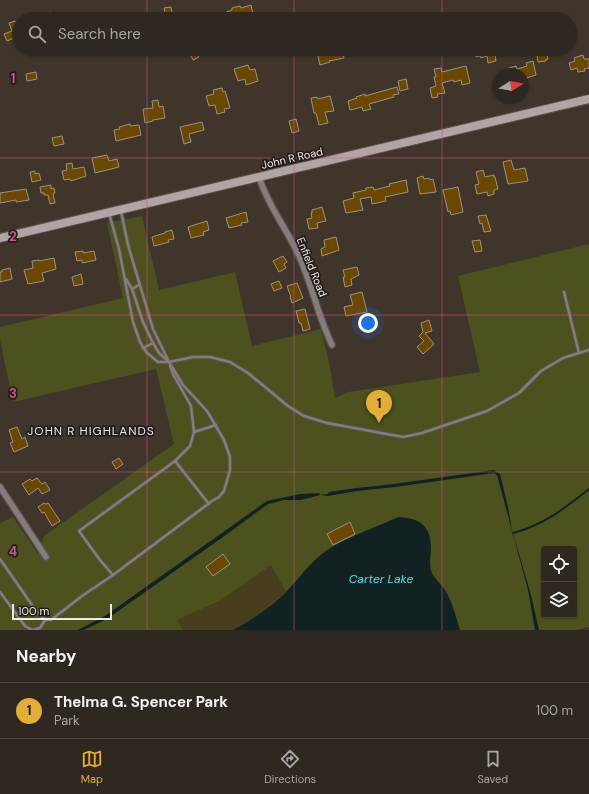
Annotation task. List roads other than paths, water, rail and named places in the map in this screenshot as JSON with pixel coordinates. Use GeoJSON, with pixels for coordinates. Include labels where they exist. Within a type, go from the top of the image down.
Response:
{"type":"FeatureCollection","features":[{"type":"Feature","properties":{"kind":"main road","name":"John R Road"},"geometry":{"type":"LineString","coordinates":[[0,238],[589,100]]}},
{"type":"Feature","properties":{"kind":"street","name":"Enfield Road"},"geometry":{"type":"LineString","coordinates":[[259,177],[266,196],[299,254],[323,324],[332,345]]}},
{"type":"Feature","properties":{"kind":"street"},"geometry":{"type":"LineString","coordinates":[[0,487],[46,557]]}},
{"type":"Feature","properties":{"kind":"lane"},"geometry":{"type":"LineString","coordinates":[[113,575],[79,531],[175,461],[190,446],[194,432],[191,406],[174,376],[153,328],[128,245],[121,210]]}},
{"type":"Feature","properties":{"kind":"lane"},"geometry":{"type":"LineString","coordinates":[[109,213],[125,277],[133,322],[140,342],[146,352],[158,362],[169,362],[193,357],[210,357],[230,362],[248,373],[288,406],[304,416],[327,423],[404,436],[422,433],[487,411],[519,393],[541,371],[563,358],[589,350]]}},
{"type":"Feature","properties":{"kind":"lane"},"geometry":{"type":"LineString","coordinates":[[0,559],[32,605],[45,620],[51,620],[219,497],[224,491],[230,470],[230,457],[216,425],[207,411],[183,385],[169,362],[159,353],[143,322],[132,289],[125,277]]}},
{"type":"Feature","properties":{"kind":"lane"},"geometry":{"type":"LineString","coordinates":[[132,289],[140,285]]}},
{"type":"Feature","properties":{"kind":"lane"},"geometry":{"type":"LineString","coordinates":[[564,292],[579,353]]}},
{"type":"Feature","properties":{"kind":"lane"},"geometry":{"type":"LineString","coordinates":[[144,348],[153,343]]}},
{"type":"Feature","properties":{"kind":"lane"},"geometry":{"type":"LineString","coordinates":[[194,432],[216,425]]}},
{"type":"Feature","properties":{"kind":"lane"},"geometry":{"type":"LineString","coordinates":[[175,461],[209,504]]}},
{"type":"Feature","properties":{"kind":"lane"},"geometry":{"type":"LineString","coordinates":[[0,592],[25,626],[33,630],[40,628],[45,620]]}},
{"type":"Feature","properties":{"kind":"water"},"geometry":{"type":"Polygon","coordinates":[[[494,470],[500,474],[512,530],[531,595],[539,630],[535,630],[528,590],[497,475],[494,473],[328,496],[320,495],[327,494],[329,492],[494,470]]]}},
{"type":"Feature","properties":{"kind":"water"},"geometry":{"type":"Polygon","coordinates":[[[319,493],[320,495],[301,500],[284,500],[268,504],[107,619],[84,630],[78,630],[105,616],[267,501],[300,494],[319,493]]]}},
{"type":"Feature","properties":{"kind":"water","name":"Carter Lake"},"geometry":{"type":"Polygon","coordinates":[[[398,517],[417,521],[426,528],[429,533],[431,548],[431,572],[447,594],[454,609],[460,630],[233,630],[269,607],[287,591],[323,553],[350,538],[398,517]]]}},
{"type":"Feature","properties":{"kind":"waterway"},"geometry":{"type":"LineString","coordinates":[[513,533],[544,521],[563,509],[589,489]]}},
{"type":"Feature","properties":{"kind":"place","name":"Thelma G. Spencer Park"},"geometry":{"type":"Point","coordinates":[379,423]}},
{"type":"Feature","properties":{"kind":"district","name":"JOHN R HIGHLANDS"},"geometry":{"type":"Point","coordinates":[91,431]}}]}
